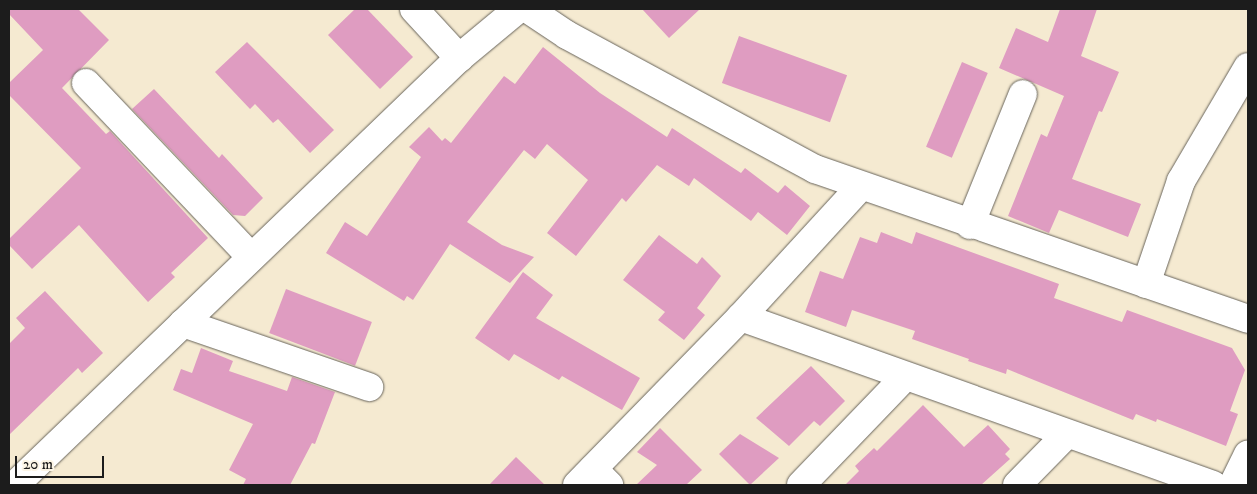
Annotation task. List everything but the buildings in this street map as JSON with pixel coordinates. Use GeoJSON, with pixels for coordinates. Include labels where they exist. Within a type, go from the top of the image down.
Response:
{"type":"FeatureCollection","features":[{"type":"Feature","properties":{"kind":"street"},"geometry":{"type":"LineString","coordinates":[[414,9],[459,58]]}},
{"type":"Feature","properties":{"kind":"street"},"geometry":{"type":"LineString","coordinates":[[15,485],[459,58],[518,9]]}},
{"type":"Feature","properties":{"kind":"street"},"geometry":{"type":"LineString","coordinates":[[528,9],[567,35],[815,169],[860,187],[1248,319]]}},
{"type":"Feature","properties":{"kind":"street"},"geometry":{"type":"LineString","coordinates":[[1146,284],[1181,181],[1248,67]]}},
{"type":"Feature","properties":{"kind":"street"},"geometry":{"type":"LineString","coordinates":[[86,83],[251,257]]}},
{"type":"Feature","properties":{"kind":"street"},"geometry":{"type":"LineString","coordinates":[[970,225],[1023,94]]}},
{"type":"Feature","properties":{"kind":"street"},"geometry":{"type":"LineString","coordinates":[[593,480],[860,187]]}},
{"type":"Feature","properties":{"kind":"street"},"geometry":{"type":"LineString","coordinates":[[741,317],[904,378],[1213,485]]}},
{"type":"Feature","properties":{"kind":"street"},"geometry":{"type":"LineString","coordinates":[[183,323],[369,387]]}},
{"type":"Feature","properties":{"kind":"street"},"geometry":{"type":"LineString","coordinates":[[801,485],[904,378]]}},
{"type":"Feature","properties":{"kind":"street"},"geometry":{"type":"LineString","coordinates":[[1017,485],[1066,435]]}},
{"type":"Feature","properties":{"kind":"street"},"geometry":{"type":"LineString","coordinates":[[1233,485],[1248,454]]}}]}
